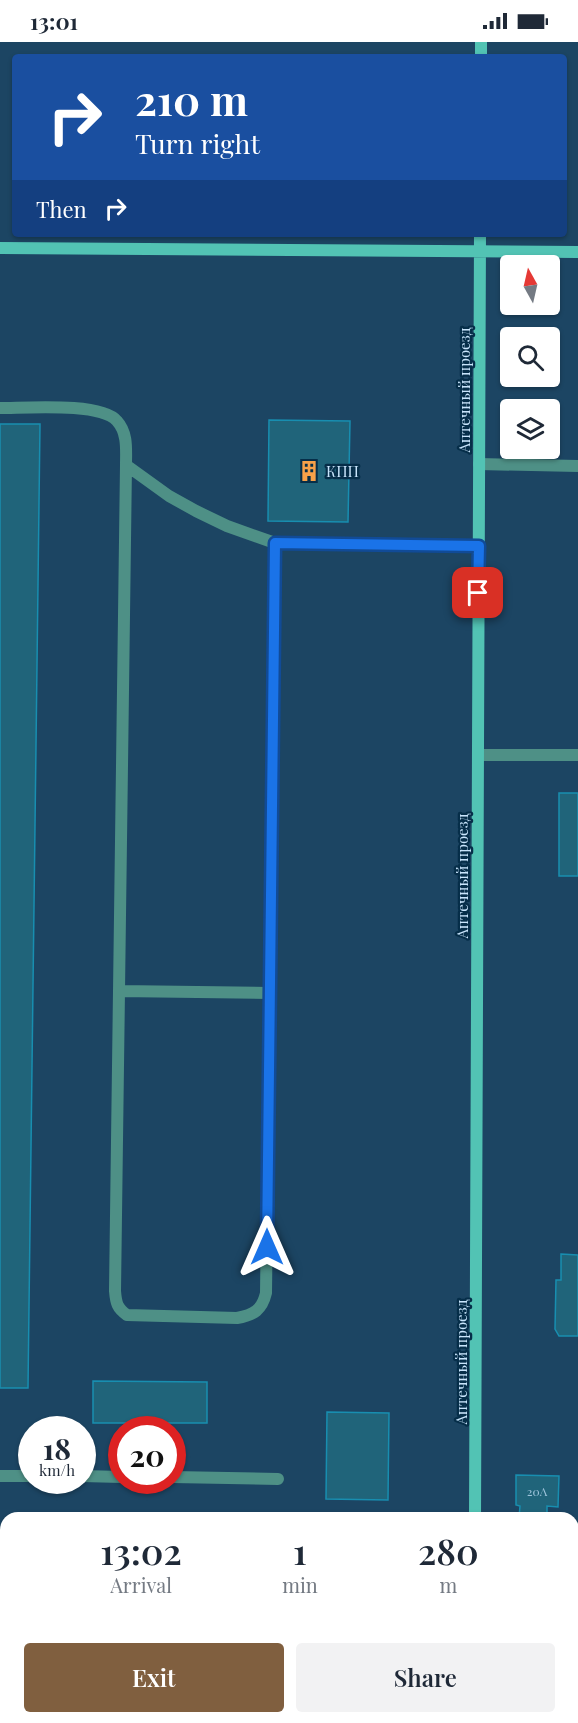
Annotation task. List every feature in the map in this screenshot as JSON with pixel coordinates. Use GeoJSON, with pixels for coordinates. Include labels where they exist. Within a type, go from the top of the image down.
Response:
{"type":"FeatureCollection","features":[{"type":"Feature","properties":{"kind":"street","name":"Аптечный проезд"},"geometry":{"type":"LineString","coordinates":[[475,1512],[480,237]]}},
{"type":"Feature","properties":{"kind":"street"},"geometry":{"type":"LineString","coordinates":[[0,248],[578,252]]}},
{"type":"Feature","properties":{"kind":"lane"},"geometry":{"type":"LineString","coordinates":[[0,408],[88,409],[107,413],[118,421],[126,438],[116,1303],[127,1315],[237,1318],[250,1316],[264,1303],[266,1293],[275,543]]}},
{"type":"Feature","properties":{"kind":"lane"},"geometry":{"type":"LineString","coordinates":[[479,464],[578,466]]}},
{"type":"Feature","properties":{"kind":"lane"},"geometry":{"type":"LineString","coordinates":[[126,465],[169,496],[196,511],[227,526],[275,543],[479,546]]}},
{"type":"Feature","properties":{"kind":"lane"},"geometry":{"type":"LineString","coordinates":[[478,755],[578,755]]}},
{"type":"Feature","properties":{"kind":"lane"},"geometry":{"type":"LineString","coordinates":[[119,991],[270,993]]}},
{"type":"Feature","properties":{"kind":"lane"},"geometry":{"type":"LineString","coordinates":[[0,1476],[18,1476]]}},
{"type":"Feature","properties":{"kind":"lane"},"geometry":{"type":"LineString","coordinates":[[186,1477],[278,1479]]}},
{"type":"Feature","properties":{"kind":"shaded area"},"geometry":{"type":"Polygon","coordinates":[[[0,42],[578,42],[578,1512],[0,1512],[0,42]]]}},
{"type":"Feature","properties":{"kind":"building","name":"КПП"},"geometry":{"type":"Polygon","coordinates":[[[269,420],[350,421],[348,522],[268,521],[269,420]]]}},
{"type":"Feature","properties":{"kind":"building"},"geometry":{"type":"Polygon","coordinates":[[[0,424],[40,424],[28,1388],[0,1388],[0,424]]]}},
{"type":"Feature","properties":{"kind":"building"},"geometry":{"type":"Polygon","coordinates":[[[559,793],[578,793],[578,876],[559,876],[559,793]]]}},
{"type":"Feature","properties":{"kind":"building"},"geometry":{"type":"Polygon","coordinates":[[[561,1254],[578,1255],[578,1336],[559,1336],[555,1329],[556,1280],[561,1280],[561,1254]]]}},
{"type":"Feature","properties":{"kind":"building"},"geometry":{"type":"Polygon","coordinates":[[[93,1381],[207,1382],[207,1423],[186,1423],[186,1416],[108,1416],[108,1423],[96,1423],[96,1416],[93,1416],[93,1381]]]}},
{"type":"Feature","properties":{"kind":"building"},"geometry":{"type":"Polygon","coordinates":[[[327,1412],[389,1413],[388,1500],[326,1499],[327,1412]]]}},
{"type":"Feature","properties":{"kind":"building"},"geometry":{"type":"Polygon","coordinates":[[[516,1475],[559,1476],[558,1507],[547,1506],[547,1512],[520,1512],[520,1506],[516,1505],[516,1475]]]}},
{"type":"Feature","properties":{"kind":"place","name":"КПП"},"geometry":{"type":"Point","coordinates":[309,471]}},
{"type":"Feature","properties":{"kind":"route"},"geometry":{"type":"LineString","coordinates":[[267,1247],[275,543],[479,546],[478,593]]}}]}
